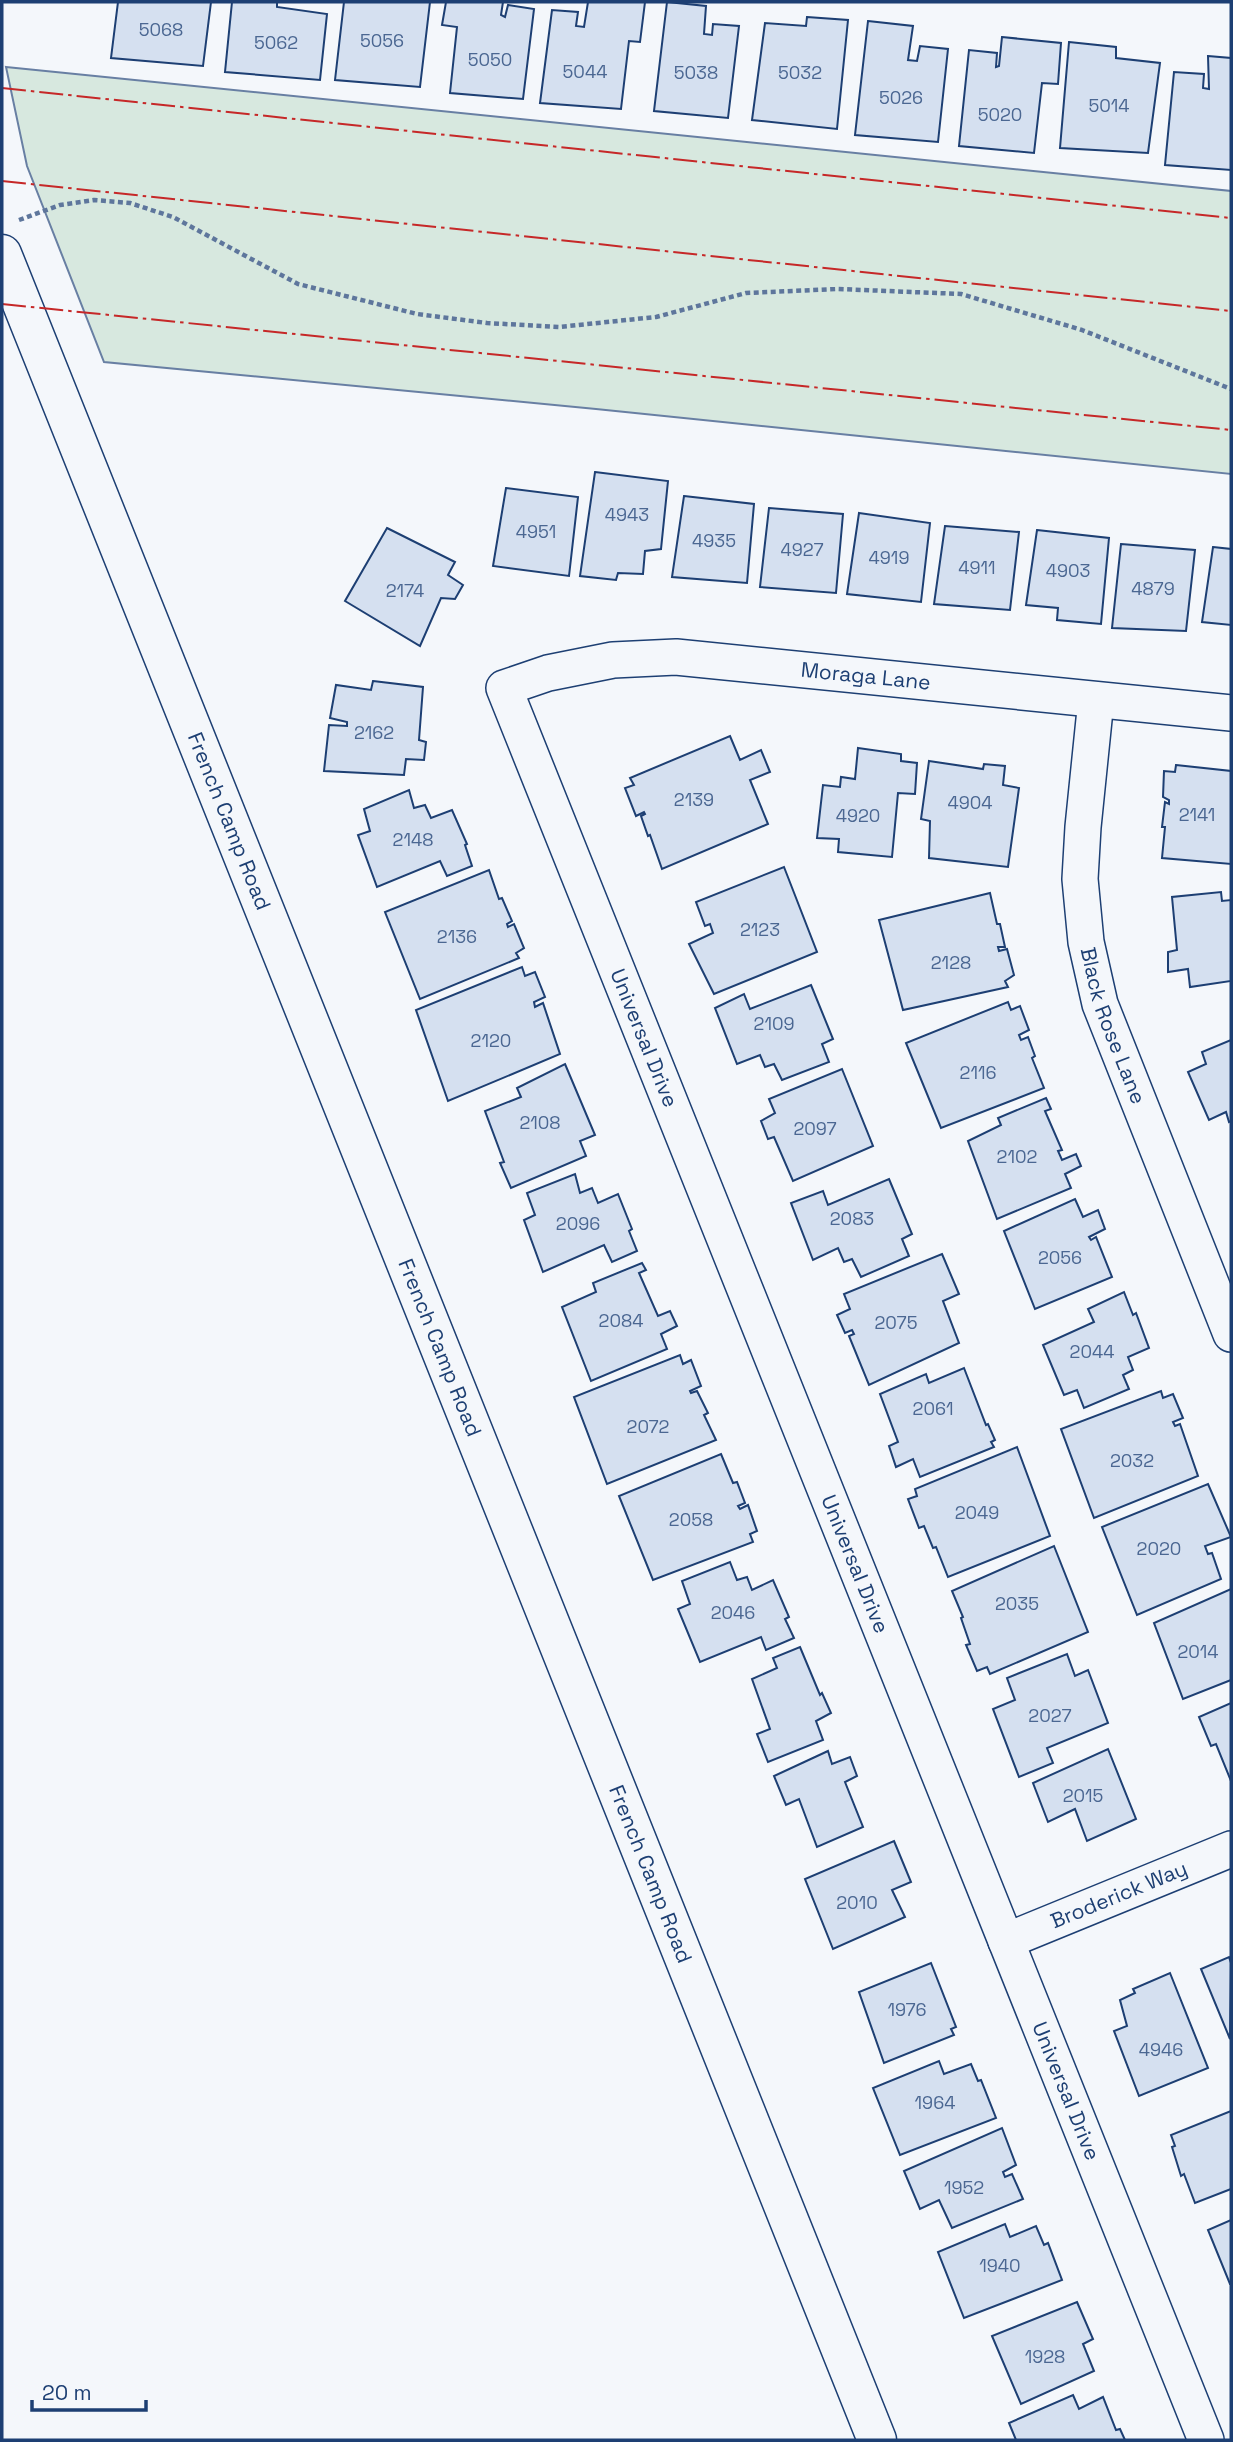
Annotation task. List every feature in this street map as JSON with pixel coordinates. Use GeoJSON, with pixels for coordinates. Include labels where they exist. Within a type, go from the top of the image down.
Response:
{"type":"FeatureCollection","features":[{"type":"Feature","properties":{"kind":"street","name":"French Camp Road"},"geometry":{"type":"LineString","coordinates":[[7,238],[877,2440]]}},
{"type":"Feature","properties":{"kind":"street","name":"Moraga Lane"},"geometry":{"type":"LineString","coordinates":[[504,688],[548,673],[613,660],[676,657],[1231,713]]}},
{"type":"Feature","properties":{"kind":"street","name":"Universal Drive"},"geometry":{"type":"LineString","coordinates":[[504,688],[1206,2440]]}},
{"type":"Feature","properties":{"kind":"street","name":"Black Rose Lane"},"geometry":{"type":"LineString","coordinates":[[1096,700],[1080,879],[1086,942],[1100,1004],[1219,1269],[1231,1334]]}},
{"type":"Feature","properties":{"kind":"street","name":"Broderick Way"},"geometry":{"type":"LineString","coordinates":[[1006,1941],[1231,1849]]}},
{"type":"Feature","properties":{"kind":"path"},"geometry":{"type":"LineString","coordinates":[[7,238],[61,205],[94,200],[130,204],[173,217],[298,284],[417,314],[487,323],[559,327],[656,317],[746,293],[838,289],[961,294],[1082,330],[1231,389]]}},
{"type":"Feature","properties":{"kind":"shaded area"},"geometry":{"type":"Polygon","coordinates":[[[6,67],[1231,191],[1231,474],[104,362],[27,166],[6,67]]]}},
{"type":"Feature","properties":{"kind":"building"},"geometry":{"type":"Polygon","coordinates":[[[118,2],[211,2],[203,66],[111,58],[118,2]]]}},
{"type":"Feature","properties":{"kind":"building"},"geometry":{"type":"Polygon","coordinates":[[[232,2],[277,2],[277,7],[327,14],[320,80],[225,72],[232,2]]]}},
{"type":"Feature","properties":{"kind":"building"},"geometry":{"type":"Polygon","coordinates":[[[344,2],[430,2],[420,87],[335,80],[344,2]]]}},
{"type":"Feature","properties":{"kind":"building"},"geometry":{"type":"Polygon","coordinates":[[[446,2],[503,2],[501,15],[505,17],[508,5],[534,9],[523,99],[450,93],[457,27],[442,25],[446,2]]]}},
{"type":"Feature","properties":{"kind":"building"},"geometry":{"type":"Polygon","coordinates":[[[588,2],[645,2],[640,42],[629,41],[621,109],[540,103],[552,10],[578,12],[576,26],[584,27],[588,2]]]}},
{"type":"Feature","properties":{"kind":"building"},"geometry":{"type":"Polygon","coordinates":[[[667,2],[706,6],[704,34],[712,35],[713,24],[739,26],[728,118],[654,111],[667,2]]]}},
{"type":"Feature","properties":{"kind":"building"},"geometry":{"type":"Polygon","coordinates":[[[807,17],[848,20],[837,129],[752,120],[765,23],[806,26],[807,17]]]}},
{"type":"Feature","properties":{"kind":"building"},"geometry":{"type":"Polygon","coordinates":[[[868,21],[913,26],[908,60],[917,61],[920,46],[948,49],[938,142],[855,135],[868,21]]]}},
{"type":"Feature","properties":{"kind":"building"},"geometry":{"type":"Polygon","coordinates":[[[1002,37],[1061,43],[1058,84],[1042,83],[1034,153],[959,146],[969,50],[997,53],[996,67],[999,66],[1002,37]]]}},
{"type":"Feature","properties":{"kind":"building"},"geometry":{"type":"Polygon","coordinates":[[[1069,42],[1116,47],[1116,58],[1160,63],[1148,153],[1060,148],[1069,42]]]}},
{"type":"Feature","properties":{"kind":"building"},"geometry":{"type":"Polygon","coordinates":[[[1208,56],[1231,58],[1231,170],[1165,165],[1174,72],[1204,74],[1203,88],[1209,89],[1208,56]]]}},
{"type":"Feature","properties":{"kind":"building"},"geometry":{"type":"Polygon","coordinates":[[[595,472],[668,481],[661,549],[645,551],[643,574],[618,573],[616,580],[580,576],[595,472]]]}},
{"type":"Feature","properties":{"kind":"building"},"geometry":{"type":"Polygon","coordinates":[[[506,488],[578,497],[569,576],[493,566],[506,488]]]}},
{"type":"Feature","properties":{"kind":"building"},"geometry":{"type":"Polygon","coordinates":[[[684,496],[754,504],[747,583],[672,577],[684,496]]]}},
{"type":"Feature","properties":{"kind":"building"},"geometry":{"type":"Polygon","coordinates":[[[769,508],[843,514],[836,593],[760,587],[769,508]]]}},
{"type":"Feature","properties":{"kind":"building"},"geometry":{"type":"Polygon","coordinates":[[[859,513],[930,523],[921,602],[847,594],[859,513]]]}},
{"type":"Feature","properties":{"kind":"building"},"geometry":{"type":"Polygon","coordinates":[[[945,526],[1019,532],[1010,610],[934,604],[945,526]]]}},
{"type":"Feature","properties":{"kind":"building"},"geometry":{"type":"Polygon","coordinates":[[[387,528],[455,562],[448,575],[463,585],[455,599],[441,598],[420,646],[345,601],[387,528]]]}},
{"type":"Feature","properties":{"kind":"building"},"geometry":{"type":"Polygon","coordinates":[[[1037,530],[1109,538],[1101,624],[1057,620],[1058,608],[1026,605],[1037,530]]]}},
{"type":"Feature","properties":{"kind":"building"},"geometry":{"type":"Polygon","coordinates":[[[1121,544],[1195,550],[1186,631],[1112,628],[1121,544]]]}},
{"type":"Feature","properties":{"kind":"building"},"geometry":{"type":"Polygon","coordinates":[[[1213,547],[1231,549],[1231,625],[1202,622],[1213,547]]]}},
{"type":"Feature","properties":{"kind":"building"},"geometry":{"type":"Polygon","coordinates":[[[373,681],[423,687],[419,740],[426,742],[424,760],[406,759],[404,775],[324,771],[329,725],[347,726],[347,722],[330,718],[336,685],[371,690],[373,681]]]}},
{"type":"Feature","properties":{"kind":"building"},"geometry":{"type":"Polygon","coordinates":[[[730,736],[740,760],[761,750],[770,772],[750,780],[768,824],[662,869],[641,816],[645,814],[644,812],[636,816],[625,788],[634,785],[630,778],[730,736]]]}},
{"type":"Feature","properties":{"kind":"building"},"geometry":{"type":"Polygon","coordinates":[[[858,748],[901,754],[901,761],[917,763],[915,794],[898,793],[892,857],[838,852],[839,839],[817,838],[823,785],[840,787],[841,777],[855,779],[858,748]]]}},
{"type":"Feature","properties":{"kind":"building"},"geometry":{"type":"Polygon","coordinates":[[[929,761],[983,769],[984,764],[1005,766],[1003,785],[1019,788],[1008,867],[929,858],[930,821],[921,819],[929,761]]]}},
{"type":"Feature","properties":{"kind":"building"},"geometry":{"type":"Polygon","coordinates":[[[1176,765],[1231,771],[1231,864],[1162,858],[1165,802],[1169,804],[1169,800],[1163,797],[1164,771],[1175,772],[1176,765]]]}},
{"type":"Feature","properties":{"kind":"building"},"geometry":{"type":"Polygon","coordinates":[[[409,790],[414,808],[425,805],[431,818],[452,810],[467,844],[465,845],[472,866],[447,876],[440,861],[377,887],[358,835],[370,831],[364,809],[409,790]]]}},
{"type":"Feature","properties":{"kind":"building"},"geometry":{"type":"Polygon","coordinates":[[[784,867],[817,952],[714,994],[689,944],[713,933],[710,924],[705,926],[696,902],[784,867]]]}},
{"type":"Feature","properties":{"kind":"building"},"geometry":{"type":"Polygon","coordinates":[[[489,870],[499,899],[502,898],[512,921],[507,924],[508,927],[514,924],[524,948],[516,953],[519,958],[420,999],[385,912],[489,870]]]}},
{"type":"Feature","properties":{"kind":"building"},"geometry":{"type":"Polygon","coordinates":[[[1221,892],[1222,901],[1231,900],[1231,981],[1190,987],[1188,969],[1168,972],[1168,952],[1177,950],[1172,897],[1221,892]]]}},
{"type":"Feature","properties":{"kind":"building"},"geometry":{"type":"Polygon","coordinates":[[[990,893],[1005,947],[998,947],[999,951],[1007,949],[1014,975],[1005,981],[1008,987],[903,1010],[879,920],[990,893]]]}},
{"type":"Feature","properties":{"kind":"building"},"geometry":{"type":"Polygon","coordinates":[[[522,967],[525,976],[535,972],[545,997],[534,1002],[535,1007],[543,1003],[560,1054],[448,1101],[416,1010],[522,967]]]}},
{"type":"Feature","properties":{"kind":"building"},"geometry":{"type":"Polygon","coordinates":[[[811,985],[833,1039],[822,1044],[829,1062],[782,1080],[774,1064],[765,1067],[760,1055],[737,1064],[715,1008],[744,994],[750,1009],[811,985]]]}},
{"type":"Feature","properties":{"kind":"building"},"geometry":{"type":"Polygon","coordinates":[[[1008,1002],[1011,1010],[1020,1006],[1029,1030],[1019,1035],[1021,1040],[1028,1037],[1035,1056],[1032,1058],[1044,1088],[941,1128],[906,1043],[1008,1002]]]}},
{"type":"Feature","properties":{"kind":"building"},"geometry":{"type":"Polygon","coordinates":[[[1231,1040],[1231,1121],[1229,1122],[1226,1112],[1209,1120],[1188,1072],[1206,1064],[1202,1052],[1231,1040]]]}},
{"type":"Feature","properties":{"kind":"building"},"geometry":{"type":"Polygon","coordinates":[[[565,1064],[595,1135],[580,1141],[586,1156],[511,1188],[500,1163],[504,1162],[485,1111],[521,1097],[517,1088],[565,1064]]]}},
{"type":"Feature","properties":{"kind":"building"},"geometry":{"type":"Polygon","coordinates":[[[842,1069],[873,1146],[793,1181],[774,1137],[768,1139],[761,1121],[775,1113],[769,1099],[842,1069]]]}},
{"type":"Feature","properties":{"kind":"building"},"geometry":{"type":"Polygon","coordinates":[[[1046,1098],[1051,1109],[1045,1111],[1062,1150],[1058,1151],[1062,1160],[1076,1154],[1081,1166],[1065,1174],[1071,1188],[997,1219],[968,1141],[1001,1125],[998,1118],[1046,1098]]]}},
{"type":"Feature","properties":{"kind":"building"},"geometry":{"type":"Polygon","coordinates":[[[575,1174],[580,1193],[592,1188],[598,1203],[618,1194],[632,1229],[629,1231],[637,1251],[612,1262],[604,1245],[543,1272],[524,1220],[535,1215],[527,1193],[575,1174]]]}},
{"type":"Feature","properties":{"kind":"building"},"geometry":{"type":"Polygon","coordinates":[[[889,1179],[912,1234],[902,1239],[909,1256],[861,1277],[852,1259],[844,1262],[838,1248],[813,1260],[791,1203],[823,1191],[828,1205],[889,1179]]]}},
{"type":"Feature","properties":{"kind":"building"},"geometry":{"type":"Polygon","coordinates":[[[1075,1199],[1083,1217],[1098,1210],[1105,1229],[1089,1237],[1091,1240],[1096,1237],[1112,1277],[1035,1309],[1004,1231],[1075,1199]]]}},
{"type":"Feature","properties":{"kind":"building"},"geometry":{"type":"Polygon","coordinates":[[[942,1254],[959,1294],[943,1301],[959,1343],[869,1385],[849,1336],[854,1334],[852,1330],[845,1333],[837,1315],[850,1309],[844,1294],[942,1254]]]}},
{"type":"Feature","properties":{"kind":"building"},"geometry":{"type":"Polygon","coordinates":[[[642,1263],[646,1270],[639,1273],[658,1316],[670,1311],[677,1326],[661,1334],[667,1349],[591,1381],[562,1307],[596,1292],[593,1283],[642,1263]]]}},
{"type":"Feature","properties":{"kind":"building"},"geometry":{"type":"Polygon","coordinates":[[[1124,1292],[1133,1315],[1136,1313],[1149,1348],[1128,1357],[1133,1370],[1123,1375],[1129,1389],[1084,1408],[1077,1390],[1064,1395],[1043,1345],[1094,1322],[1088,1309],[1124,1292]]]}},
{"type":"Feature","properties":{"kind":"building"},"geometry":{"type":"Polygon","coordinates":[[[680,1355],[683,1364],[691,1360],[701,1386],[690,1391],[697,1391],[708,1413],[704,1415],[716,1440],[607,1484],[574,1397],[680,1355]]]}},
{"type":"Feature","properties":{"kind":"building"},"geometry":{"type":"Polygon","coordinates":[[[964,1368],[986,1425],[988,1424],[995,1440],[991,1442],[994,1447],[920,1477],[913,1459],[896,1467],[889,1446],[898,1442],[880,1394],[926,1374],[929,1383],[964,1368]]]}},
{"type":"Feature","properties":{"kind":"building"},"geometry":{"type":"Polygon","coordinates":[[[1161,1391],[1163,1398],[1173,1394],[1183,1418],[1173,1422],[1175,1426],[1180,1424],[1198,1476],[1094,1518],[1061,1429],[1161,1391]]]}},
{"type":"Feature","properties":{"kind":"building"},"geometry":{"type":"Polygon","coordinates":[[[1017,1447],[1050,1536],[948,1577],[924,1526],[919,1528],[908,1499],[917,1496],[915,1489],[1017,1447]]]}},
{"type":"Feature","properties":{"kind":"building"},"geometry":{"type":"Polygon","coordinates":[[[721,1454],[745,1503],[738,1506],[740,1509],[748,1505],[757,1531],[750,1534],[753,1542],[653,1580],[619,1496],[721,1454]]]}},
{"type":"Feature","properties":{"kind":"building"},"geometry":{"type":"Polygon","coordinates":[[[1208,1484],[1231,1537],[1205,1546],[1208,1554],[1212,1553],[1221,1579],[1137,1615],[1102,1527],[1208,1484]]]}},
{"type":"Feature","properties":{"kind":"building"},"geometry":{"type":"Polygon","coordinates":[[[1054,1546],[1088,1632],[990,1674],[987,1667],[977,1671],[966,1645],[970,1644],[961,1618],[963,1617],[952,1591],[1054,1546]]]}},
{"type":"Feature","properties":{"kind":"building"},"geometry":{"type":"Polygon","coordinates":[[[730,1562],[737,1580],[747,1577],[752,1590],[773,1580],[789,1617],[785,1619],[794,1638],[766,1650],[761,1637],[700,1662],[678,1609],[690,1604],[682,1581],[730,1562]]]}},
{"type":"Feature","properties":{"kind":"building"},"geometry":{"type":"Polygon","coordinates":[[[1231,1589],[1231,1680],[1183,1699],[1154,1623],[1231,1589]]]}},
{"type":"Feature","properties":{"kind":"building"},"geometry":{"type":"Polygon","coordinates":[[[800,1647],[820,1695],[822,1693],[831,1713],[816,1721],[823,1740],[768,1762],[757,1734],[770,1729],[752,1679],[777,1668],[773,1658],[800,1647]]]}},
{"type":"Feature","properties":{"kind":"building"},"geometry":{"type":"Polygon","coordinates":[[[1067,1654],[1075,1676],[1088,1670],[1108,1723],[1047,1748],[1053,1763],[1019,1777],[993,1709],[1015,1700],[1007,1678],[1067,1654]]]}},
{"type":"Feature","properties":{"kind":"building"},"geometry":{"type":"Polygon","coordinates":[[[1231,1703],[1231,1781],[1216,1744],[1211,1746],[1199,1717],[1231,1703]]]}},
{"type":"Feature","properties":{"kind":"building"},"geometry":{"type":"Polygon","coordinates":[[[1108,1749],[1136,1819],[1087,1841],[1075,1809],[1048,1822],[1033,1783],[1108,1749]]]}},
{"type":"Feature","properties":{"kind":"building"},"geometry":{"type":"Polygon","coordinates":[[[828,1751],[832,1764],[850,1757],[857,1776],[845,1782],[863,1827],[817,1847],[799,1799],[786,1805],[774,1776],[828,1751]]]}},
{"type":"Feature","properties":{"kind":"building"},"geometry":{"type":"Polygon","coordinates":[[[894,1841],[911,1882],[892,1890],[905,1917],[833,1949],[805,1879],[894,1841]]]}},
{"type":"Feature","properties":{"kind":"building"},"geometry":{"type":"Polygon","coordinates":[[[1229,1957],[1231,1963],[1230,2039],[1201,1969],[1229,1957]]]}},
{"type":"Feature","properties":{"kind":"building"},"geometry":{"type":"Polygon","coordinates":[[[931,1963],[956,2027],[951,2029],[954,2035],[884,2063],[859,1992],[931,1963]]]}},
{"type":"Feature","properties":{"kind":"building"},"geometry":{"type":"Polygon","coordinates":[[[1170,1973],[1208,2068],[1139,2096],[1114,2031],[1127,2026],[1120,2000],[1135,1993],[1133,1989],[1170,1973]]]}},
{"type":"Feature","properties":{"kind":"building"},"geometry":{"type":"Polygon","coordinates":[[[939,2061],[944,2074],[971,2064],[978,2081],[981,2080],[996,2118],[900,2155],[873,2088],[939,2061]]]}},
{"type":"Feature","properties":{"kind":"building"},"geometry":{"type":"Polygon","coordinates":[[[1231,2111],[1231,2189],[1195,2203],[1184,2174],[1181,2176],[1171,2135],[1231,2111]]]}},
{"type":"Feature","properties":{"kind":"building"},"geometry":{"type":"Polygon","coordinates":[[[1002,2128],[1016,2165],[1003,2172],[1005,2177],[1012,2174],[1023,2199],[952,2228],[939,2200],[920,2209],[904,2171],[1002,2128]]]}},
{"type":"Feature","properties":{"kind":"building"},"geometry":{"type":"Polygon","coordinates":[[[1231,2220],[1231,2284],[1230,2284],[1208,2230],[1231,2220]]]}},
{"type":"Feature","properties":{"kind":"building"},"geometry":{"type":"Polygon","coordinates":[[[1005,2224],[1010,2237],[1036,2226],[1044,2245],[1048,2243],[1062,2280],[964,2318],[938,2252],[1005,2224]]]}},
{"type":"Feature","properties":{"kind":"building"},"geometry":{"type":"Polygon","coordinates":[[[1077,2302],[1093,2339],[1083,2344],[1094,2371],[1021,2404],[992,2336],[1077,2302]]]}},
{"type":"Feature","properties":{"kind":"building"},"geometry":{"type":"Polygon","coordinates":[[[1073,2395],[1079,2409],[1103,2397],[1116,2430],[1120,2429],[1125,2440],[1016,2440],[1009,2423],[1073,2395]]]}},
{"type":"Feature","properties":{"kind":"power"},"geometry":{"type":"LineString","coordinates":[[2,88],[1231,218]]}},
{"type":"Feature","properties":{"kind":"power"},"geometry":{"type":"LineString","coordinates":[[2,181],[1231,311]]}},
{"type":"Feature","properties":{"kind":"power"},"geometry":{"type":"LineString","coordinates":[[2,304],[1231,430]]}}]}
